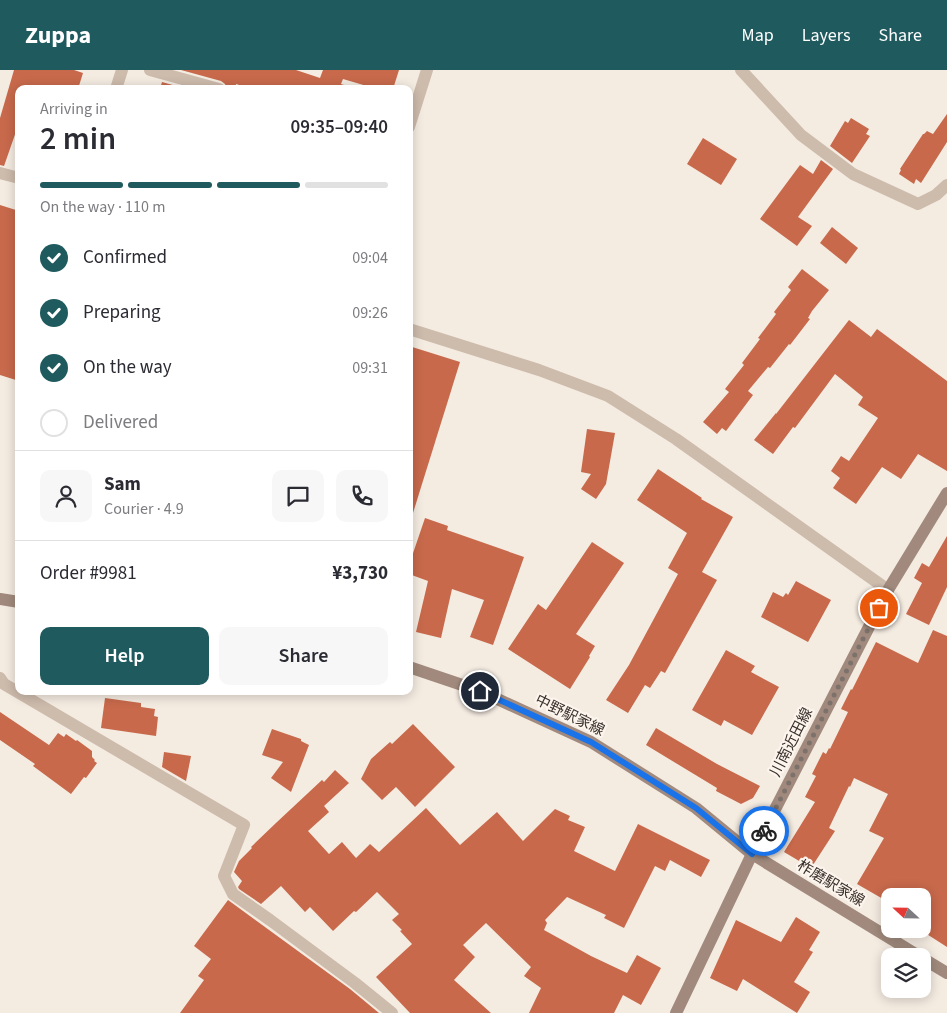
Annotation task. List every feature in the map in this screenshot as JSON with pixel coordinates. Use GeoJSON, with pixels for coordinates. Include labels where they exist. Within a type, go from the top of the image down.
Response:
{"type":"FeatureCollection","features":[{"type":"Feature","properties":{"kind":"main road","name":"川南近田線"},"geometry":{"type":"LineString","coordinates":[[676,1013],[752,854],[888,590],[947,493]]}},
{"type":"Feature","properties":{"kind":"main road"},"geometry":{"type":"LineString","coordinates":[[0,599],[15,601]]}},
{"type":"Feature","properties":{"kind":"main road","name":"中野駅家線"},"geometry":{"type":"LineString","coordinates":[[413,668],[480,691],[591,742],[696,808],[752,854]]}},
{"type":"Feature","properties":{"kind":"main road","name":"柞磨駅家線"},"geometry":{"type":"LineString","coordinates":[[752,854],[906,948]]}},
{"type":"Feature","properties":{"kind":"main road","name":"柞磨駅家線"},"geometry":{"type":"LineString","coordinates":[[931,963],[947,973]]}},
{"type":"Feature","properties":{"kind":"street"},"geometry":{"type":"LineString","coordinates":[[117,85],[122,70]]}},
{"type":"Feature","properties":{"kind":"street"},"geometry":{"type":"LineString","coordinates":[[150,70],[204,85]]}},
{"type":"Feature","properties":{"kind":"street"},"geometry":{"type":"LineString","coordinates":[[413,114],[427,70]]}},
{"type":"Feature","properties":{"kind":"street"},"geometry":{"type":"LineString","coordinates":[[741,70],[801,135],[853,174],[918,204],[936,195],[947,185]]}},
{"type":"Feature","properties":{"kind":"street"},"geometry":{"type":"LineString","coordinates":[[0,173],[15,177]]}},
{"type":"Feature","properties":{"kind":"street"},"geometry":{"type":"LineString","coordinates":[[413,330],[539,370],[608,396],[676,439],[888,590]]}},
{"type":"Feature","properties":{"kind":"street"},"geometry":{"type":"LineString","coordinates":[[0,678],[4,684],[15,690]]}},
{"type":"Feature","properties":{"kind":"street"},"geometry":{"type":"LineString","coordinates":[[23,695],[244,825],[224,876],[233,894],[355,983],[392,1013]]}},
{"type":"Feature","properties":{"kind":"building"},"geometry":{"type":"Polygon","coordinates":[[[14,70],[74,70],[83,73],[79,85],[15,85],[15,134],[4,166],[0,165],[0,118],[14,70]]]}},
{"type":"Feature","properties":{"kind":"building"},"geometry":{"type":"Polygon","coordinates":[[[181,70],[296,70],[320,78],[323,70],[399,70],[394,85],[363,85],[343,79],[341,84],[344,85],[225,85],[221,81],[181,70]]]}},
{"type":"Feature","properties":{"kind":"building"},"geometry":{"type":"Polygon","coordinates":[[[162,82],[173,85],[161,85],[162,82]]]}},
{"type":"Feature","properties":{"kind":"building"},"geometry":{"type":"Polygon","coordinates":[[[947,114],[947,142],[921,183],[916,179],[914,184],[899,174],[900,169],[923,134],[927,131],[933,134],[947,114]]]}},
{"type":"Feature","properties":{"kind":"building"},"geometry":{"type":"Polygon","coordinates":[[[851,118],[869,129],[866,134],[870,136],[852,163],[830,146],[845,121],[848,123],[851,118]]]}},
{"type":"Feature","properties":{"kind":"building"},"geometry":{"type":"Polygon","coordinates":[[[703,138],[737,159],[721,185],[687,164],[703,138]]]}},
{"type":"Feature","properties":{"kind":"building"},"geometry":{"type":"Polygon","coordinates":[[[821,160],[833,169],[798,217],[812,226],[797,246],[760,219],[800,165],[813,174],[821,160]]]}},
{"type":"Feature","properties":{"kind":"building"},"geometry":{"type":"Polygon","coordinates":[[[0,205],[15,210],[15,380],[0,375],[0,205]]]}},
{"type":"Feature","properties":{"kind":"building"},"geometry":{"type":"Polygon","coordinates":[[[832,227],[858,248],[846,264],[820,243],[832,227]]]}},
{"type":"Feature","properties":{"kind":"building"},"geometry":{"type":"Polygon","coordinates":[[[802,269],[829,290],[812,311],[808,318],[810,319],[790,345],[748,391],[753,395],[726,431],[722,428],[717,434],[703,422],[729,392],[725,389],[744,365],[742,363],[776,314],[774,312],[791,290],[788,287],[802,269]]]}},
{"type":"Feature","properties":{"kind":"building"},"geometry":{"type":"Polygon","coordinates":[[[849,320],[871,337],[877,329],[947,381],[947,471],[918,454],[901,479],[882,467],[856,504],[833,488],[840,478],[831,471],[841,456],[849,461],[878,418],[858,405],[863,397],[835,374],[773,454],[754,440],[849,320]]]}},
{"type":"Feature","properties":{"kind":"building"},"geometry":{"type":"Polygon","coordinates":[[[413,347],[460,362],[413,513],[413,347]]]}},
{"type":"Feature","properties":{"kind":"building"},"geometry":{"type":"Polygon","coordinates":[[[587,429],[615,433],[606,484],[596,499],[581,489],[591,474],[581,472],[587,429]]]}},
{"type":"Feature","properties":{"kind":"building"},"geometry":{"type":"Polygon","coordinates":[[[658,469],[701,499],[733,517],[702,572],[717,580],[665,673],[661,671],[650,688],[645,685],[628,713],[606,700],[629,665],[678,574],[668,568],[687,533],[637,500],[658,469]]]}},
{"type":"Feature","properties":{"kind":"building"},"geometry":{"type":"Polygon","coordinates":[[[425,518],[448,526],[447,530],[524,557],[493,645],[470,637],[484,600],[452,589],[441,638],[416,632],[428,581],[413,575],[413,553],[425,518]]]}},
{"type":"Feature","properties":{"kind":"building"},"geometry":{"type":"Polygon","coordinates":[[[947,536],[947,587],[929,625],[906,614],[922,583],[914,578],[922,563],[929,567],[947,536]]]}},
{"type":"Feature","properties":{"kind":"building"},"geometry":{"type":"Polygon","coordinates":[[[592,542],[624,563],[576,634],[595,646],[570,689],[508,649],[538,604],[546,610],[592,542]]]}},
{"type":"Feature","properties":{"kind":"building"},"geometry":{"type":"Polygon","coordinates":[[[796,581],[831,600],[808,642],[761,617],[773,592],[783,597],[786,593],[788,595],[796,581]]]}},
{"type":"Feature","properties":{"kind":"building"},"geometry":{"type":"Polygon","coordinates":[[[933,630],[947,636],[947,947],[931,937],[931,888],[881,888],[881,898],[857,884],[884,838],[869,831],[888,794],[854,778],[829,828],[835,831],[811,868],[784,852],[815,802],[805,797],[816,776],[812,774],[823,752],[826,754],[830,749],[848,712],[841,709],[876,642],[918,663],[933,630]]]}},
{"type":"Feature","properties":{"kind":"building"},"geometry":{"type":"Polygon","coordinates":[[[726,650],[755,666],[751,672],[779,687],[752,735],[724,720],[721,726],[692,710],[726,650]]]}},
{"type":"Feature","properties":{"kind":"building"},"geometry":{"type":"Polygon","coordinates":[[[105,698],[141,703],[141,707],[155,709],[154,716],[158,717],[156,736],[101,728],[105,698]]]}},
{"type":"Feature","properties":{"kind":"building"},"geometry":{"type":"Polygon","coordinates":[[[0,712],[49,745],[58,733],[64,737],[66,734],[92,751],[92,757],[97,763],[71,794],[33,766],[35,764],[0,740],[0,712]]]}},
{"type":"Feature","properties":{"kind":"building"},"geometry":{"type":"Polygon","coordinates":[[[413,724],[455,767],[415,807],[396,787],[382,800],[361,779],[371,759],[390,742],[392,744],[413,724]]]}},
{"type":"Feature","properties":{"kind":"building"},"geometry":{"type":"Polygon","coordinates":[[[656,728],[717,764],[760,786],[753,798],[741,804],[716,791],[717,788],[646,745],[656,728]]]}},
{"type":"Feature","properties":{"kind":"building"},"geometry":{"type":"Polygon","coordinates":[[[272,729],[301,739],[301,741],[309,745],[291,792],[271,778],[283,762],[262,755],[272,729]]]}},
{"type":"Feature","properties":{"kind":"building"},"geometry":{"type":"Polygon","coordinates":[[[164,752],[191,756],[186,781],[162,767],[164,752]]]}},
{"type":"Feature","properties":{"kind":"building"},"geometry":{"type":"Polygon","coordinates":[[[335,770],[349,783],[324,806],[329,812],[308,831],[329,854],[342,842],[356,858],[370,844],[379,852],[426,808],[460,845],[497,812],[523,841],[555,809],[570,816],[568,820],[585,827],[574,851],[615,871],[638,824],[710,860],[701,877],[670,860],[665,871],[655,866],[624,928],[604,918],[606,915],[567,897],[545,920],[547,923],[544,930],[627,973],[637,955],[661,968],[641,1005],[623,995],[614,1013],[529,1013],[541,988],[524,976],[531,967],[486,923],[463,945],[475,957],[454,980],[491,1013],[410,1013],[376,977],[412,944],[392,920],[399,914],[377,892],[333,931],[310,907],[305,912],[281,886],[261,904],[239,889],[238,887],[242,881],[234,872],[239,861],[277,822],[322,780],[324,782],[335,770]]]}},
{"type":"Feature","properties":{"kind":"building"},"geometry":{"type":"Polygon","coordinates":[[[228,900],[350,989],[379,1013],[180,1013],[204,980],[198,976],[211,959],[194,946],[228,900]]]}},
{"type":"Feature","properties":{"kind":"building"},"geometry":{"type":"Polygon","coordinates":[[[796,917],[820,932],[809,950],[813,952],[794,982],[810,992],[797,1013],[743,979],[737,991],[710,978],[736,920],[781,942],[796,917]]]}},
{"type":"Feature","properties":{"kind":"way so far"},"geometry":{"type":"LineString","coordinates":[[764,831],[879,608]]}},
{"type":"Feature","properties":{"kind":"route"},"geometry":{"type":"LineString","coordinates":[[480,691],[591,742],[696,808],[752,854],[764,831]]}}]}
